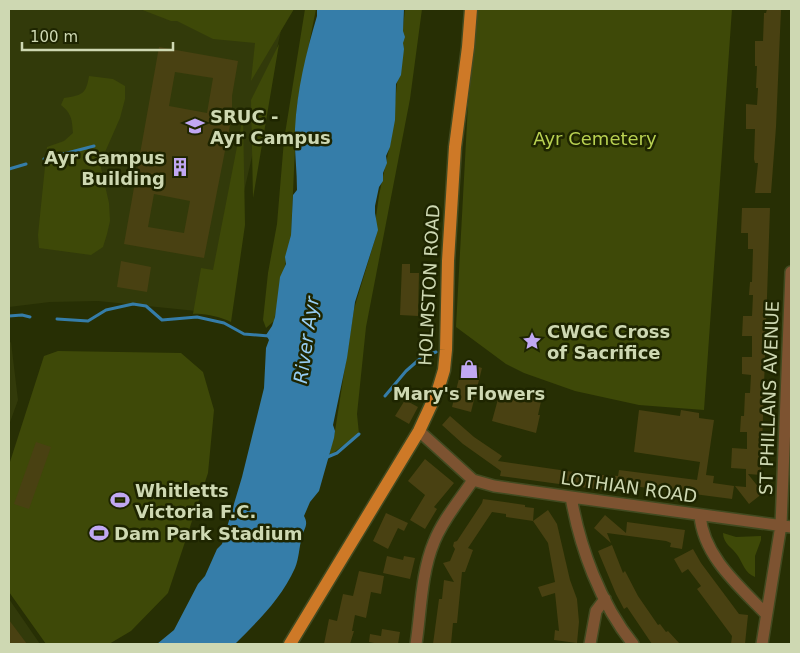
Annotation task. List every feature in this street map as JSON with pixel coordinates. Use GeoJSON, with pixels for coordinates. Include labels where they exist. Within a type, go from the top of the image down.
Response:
{"type":"FeatureCollection","features":[{"type":"Feature","properties":{"kind":"main road","name":"HOLMSTON ROAD"},"geometry":{"type":"LineString","coordinates":[[290,644],[419,432],[438,390],[444,370],[454,146],[468,47],[471,9]]}},
{"type":"Feature","properties":{"kind":"street","name":"ST PHILLANS AVENUE"},"geometry":{"type":"LineString","coordinates":[[762,644],[766,614],[786,526],[791,272]]}},
{"type":"Feature","properties":{"kind":"street"},"geometry":{"type":"LineString","coordinates":[[416,644],[427,562],[434,541],[445,520],[473,480],[419,432]]}},
{"type":"Feature","properties":{"kind":"street","name":"LOTHIAN ROAD"},"geometry":{"type":"LineString","coordinates":[[473,480],[494,486],[786,526]]}},
{"type":"Feature","properties":{"kind":"street"},"geometry":{"type":"LineString","coordinates":[[571,497],[582,544],[605,599],[633,644]]}},
{"type":"Feature","properties":{"kind":"street"},"geometry":{"type":"LineString","coordinates":[[700,515],[701,527],[714,556],[726,572],[766,614]]}},
{"type":"Feature","properties":{"kind":"street"},"geometry":{"type":"LineString","coordinates":[[590,644],[596,610],[605,599]]}},
{"type":"Feature","properties":{"kind":"shaded area"},"geometry":{"type":"Polygon","coordinates":[[[9,9],[286,9],[216,313],[98,301],[50,302],[9,307],[9,9]]]}},
{"type":"Feature","properties":{"kind":"shaded area"},"geometry":{"type":"Polygon","coordinates":[[[11,342],[18,400],[9,425],[9,343],[11,342]]]}},
{"type":"Feature","properties":{"kind":"shaded area"},"geometry":{"type":"Polygon","coordinates":[[[9,599],[40,644],[9,644],[9,599]]]}},
{"type":"Feature","properties":{"kind":"green space"},"geometry":{"type":"Polygon","coordinates":[[[140,9],[294,9],[251,81],[255,43],[213,39],[177,21],[171,21],[140,9]]]}},
{"type":"Feature","properties":{"kind":"green space"},"geometry":{"type":"Polygon","coordinates":[[[305,9],[316,9],[297,105],[291,235],[274,321],[266,328],[263,320],[268,273],[277,224],[284,140],[305,9]]]}},
{"type":"Feature","properties":{"kind":"green space"},"geometry":{"type":"Polygon","coordinates":[[[405,9],[422,9],[410,99],[366,327],[357,414],[359,434],[329,456],[335,431],[354,309],[376,236],[379,195],[391,140],[405,9]]]}},
{"type":"Feature","properties":{"kind":"green space","name":"Ayr Cemetery"},"geometry":{"type":"Polygon","coordinates":[[[478,9],[732,9],[704,410],[639,405],[575,391],[524,373],[506,364],[456,327],[468,104],[478,9]]]}},
{"type":"Feature","properties":{"kind":"green space"},"geometry":{"type":"Polygon","coordinates":[[[279,44],[253,198],[251,100],[279,44]]]}},
{"type":"Feature","properties":{"kind":"green space"},"geometry":{"type":"Polygon","coordinates":[[[89,76],[113,79],[125,86],[125,99],[120,118],[102,159],[101,168],[109,203],[110,221],[107,234],[103,247],[91,255],[39,248],[38,235],[47,147],[64,141],[73,133],[71,118],[61,105],[64,98],[76,96],[85,90],[89,76]]]}},
{"type":"Feature","properties":{"kind":"green space"},"geometry":{"type":"Polygon","coordinates":[[[243,116],[245,225],[231,322],[212,316],[193,314],[201,268],[213,270],[243,116]]]}},
{"type":"Feature","properties":{"kind":"green space","name":"Dam Park Stadium"},"geometry":{"type":"Polygon","coordinates":[[[58,351],[181,353],[203,372],[214,410],[208,473],[168,593],[131,631],[109,644],[46,644],[9,592],[9,465],[44,356],[58,351]]]}},
{"type":"Feature","properties":{"kind":"green space"},"geometry":{"type":"Polygon","coordinates":[[[723,533],[736,537],[761,536],[755,556],[755,577],[747,571],[738,556],[726,543],[723,533]]]}},
{"type":"Feature","properties":{"kind":"water","name":"River Ayr"},"geometry":{"type":"Polygon","coordinates":[[[317,9],[404,9],[403,31],[405,37],[401,75],[396,84],[395,120],[390,147],[386,156],[387,163],[383,173],[383,181],[379,187],[375,206],[378,230],[355,302],[347,358],[333,425],[335,431],[334,438],[319,491],[310,502],[304,516],[306,524],[295,568],[283,590],[268,609],[235,644],[157,644],[174,630],[198,584],[205,576],[217,549],[222,544],[242,477],[264,388],[266,348],[269,340],[266,335],[275,317],[280,277],[286,264],[285,257],[291,235],[293,195],[297,190],[296,114],[317,9]]]}},
{"type":"Feature","properties":{"kind":"building"},"geometry":{"type":"Polygon","coordinates":[[[767,9],[781,9],[776,127],[771,193],[755,193],[758,163],[755,163],[754,159],[755,129],[746,129],[746,104],[757,105],[758,88],[756,88],[755,41],[763,41],[764,13],[766,13],[767,9]]]}},
{"type":"Feature","properties":{"kind":"building","name":"Ayr Campus Building"},"geometry":{"type":"Polygon","coordinates":[[[159,47],[238,61],[232,96],[232,115],[204,258],[124,244],[159,47]],[[175,72],[169,106],[207,113],[213,78],[175,72]],[[154,194],[148,227],[184,233],[190,201],[154,194]]]}},
{"type":"Feature","properties":{"kind":"building"},"geometry":{"type":"Polygon","coordinates":[[[742,208],[770,208],[761,475],[748,474],[763,493],[749,504],[735,486],[746,487],[746,469],[731,468],[732,448],[747,449],[747,432],[740,432],[741,416],[744,416],[745,393],[750,393],[751,375],[742,374],[742,357],[752,357],[752,336],[742,336],[743,316],[752,316],[753,295],[749,295],[750,282],[752,282],[753,249],[748,249],[748,233],[741,233],[742,208]]]}},
{"type":"Feature","properties":{"kind":"building"},"geometry":{"type":"Polygon","coordinates":[[[121,261],[151,267],[147,292],[117,287],[121,261]]]}},
{"type":"Feature","properties":{"kind":"building"},"geometry":{"type":"Polygon","coordinates":[[[402,264],[410,264],[410,273],[419,273],[418,316],[400,315],[402,264]]]}},
{"type":"Feature","properties":{"kind":"building"},"geometry":{"type":"Polygon","coordinates":[[[466,363],[482,368],[471,412],[452,407],[462,366],[465,367],[466,363]]]}},
{"type":"Feature","properties":{"kind":"building"},"geometry":{"type":"Polygon","coordinates":[[[501,388],[542,397],[536,433],[492,421],[501,388]]]}},
{"type":"Feature","properties":{"kind":"building"},"geometry":{"type":"Polygon","coordinates":[[[405,400],[418,407],[409,424],[395,416],[405,400]]]}},
{"type":"Feature","properties":{"kind":"building"},"geometry":{"type":"Polygon","coordinates":[[[639,410],[680,416],[681,410],[699,413],[699,418],[714,420],[706,475],[714,476],[713,483],[734,486],[732,499],[633,486],[633,489],[604,485],[603,490],[500,476],[501,471],[463,444],[442,425],[450,416],[474,437],[502,456],[498,461],[588,474],[618,476],[619,470],[697,480],[700,462],[634,452],[639,410]]]}},
{"type":"Feature","properties":{"kind":"building"},"geometry":{"type":"Polygon","coordinates":[[[36,442],[51,447],[29,509],[14,504],[36,442]]]}},
{"type":"Feature","properties":{"kind":"building"},"geometry":{"type":"Polygon","coordinates":[[[425,459],[454,483],[434,507],[437,509],[425,529],[410,520],[425,495],[408,481],[425,459]]]}},
{"type":"Feature","properties":{"kind":"building"},"geometry":{"type":"Polygon","coordinates":[[[483,499],[534,508],[533,521],[506,517],[506,514],[492,512],[468,548],[473,550],[465,572],[462,572],[457,623],[453,623],[451,644],[433,644],[439,599],[442,599],[444,580],[454,582],[443,563],[450,561],[455,549],[453,546],[454,542],[457,541],[483,499]]]}},
{"type":"Feature","properties":{"kind":"building"},"geometry":{"type":"Polygon","coordinates":[[[548,510],[557,524],[570,580],[577,599],[579,622],[577,643],[554,640],[555,630],[559,631],[555,593],[542,597],[538,587],[555,582],[548,543],[533,521],[548,510]]]}},
{"type":"Feature","properties":{"kind":"building"},"geometry":{"type":"Polygon","coordinates":[[[386,513],[408,523],[404,531],[398,528],[388,549],[373,541],[386,513]]]}},
{"type":"Feature","properties":{"kind":"building"},"geometry":{"type":"Polygon","coordinates":[[[605,515],[626,533],[627,522],[685,530],[682,549],[670,547],[671,543],[666,541],[607,533],[611,543],[594,528],[605,515]]]}},
{"type":"Feature","properties":{"kind":"building"},"geometry":{"type":"Polygon","coordinates":[[[612,545],[623,573],[625,571],[638,596],[658,625],[660,624],[680,644],[652,644],[627,607],[624,609],[598,551],[612,545]]]}},
{"type":"Feature","properties":{"kind":"building"},"geometry":{"type":"Polygon","coordinates":[[[693,549],[701,563],[739,614],[748,615],[745,644],[731,644],[732,636],[697,589],[701,586],[688,569],[682,573],[674,559],[693,549]]]}},
{"type":"Feature","properties":{"kind":"building"},"geometry":{"type":"Polygon","coordinates":[[[387,556],[403,560],[404,556],[415,558],[410,579],[383,573],[387,556]]]}},
{"type":"Feature","properties":{"kind":"building"},"geometry":{"type":"Polygon","coordinates":[[[359,571],[384,576],[381,594],[371,592],[366,618],[355,615],[352,631],[354,631],[350,644],[324,644],[329,619],[337,621],[343,594],[353,596],[359,571]]]}},
{"type":"Feature","properties":{"kind":"building"},"geometry":{"type":"Polygon","coordinates":[[[9,620],[27,644],[9,644],[9,620]]]}},
{"type":"Feature","properties":{"kind":"building"},"geometry":{"type":"Polygon","coordinates":[[[382,629],[400,632],[398,644],[369,642],[370,634],[381,636],[382,629]]]}},
{"type":"Feature","properties":{"kind":"waterway"},"geometry":{"type":"LineString","coordinates":[[44,159],[94,146]]}},
{"type":"Feature","properties":{"kind":"waterway"},"geometry":{"type":"LineString","coordinates":[[9,169],[26,164]]}},
{"type":"Feature","properties":{"kind":"waterway"},"geometry":{"type":"LineString","coordinates":[[57,319],[88,321],[106,310],[133,304],[146,306],[162,320],[197,317],[224,323],[244,334],[269,336]]}},
{"type":"Feature","properties":{"kind":"waterway"},"geometry":{"type":"LineString","coordinates":[[9,316],[22,315],[30,317]]}},
{"type":"Feature","properties":{"kind":"waterway"},"geometry":{"type":"LineString","coordinates":[[385,396],[406,371],[422,357],[436,352]]}},
{"type":"Feature","properties":{"kind":"waterway"},"geometry":{"type":"LineString","coordinates":[[325,458],[337,453],[359,434]]}},
{"type":"Feature","properties":{"kind":"place","name":"SRUC - Ayr Campus"},"geometry":{"type":"Point","coordinates":[195,126]}},
{"type":"Feature","properties":{"kind":"place","name":"Ayr Campus Building"},"geometry":{"type":"Point","coordinates":[180,167]}},
{"type":"Feature","properties":{"kind":"place","name":"CWGC Cross of Sacrifice"},"geometry":{"type":"Point","coordinates":[532,341]}},
{"type":"Feature","properties":{"kind":"place","name":"Mary's Flowers"},"geometry":{"type":"Point","coordinates":[469,369]}},
{"type":"Feature","properties":{"kind":"place","name":"Whitletts Victoria F.C."},"geometry":{"type":"Point","coordinates":[120,500]}},
{"type":"Feature","properties":{"kind":"place","name":"Dam Park Stadium"},"geometry":{"type":"Point","coordinates":[99,533]}}]}
